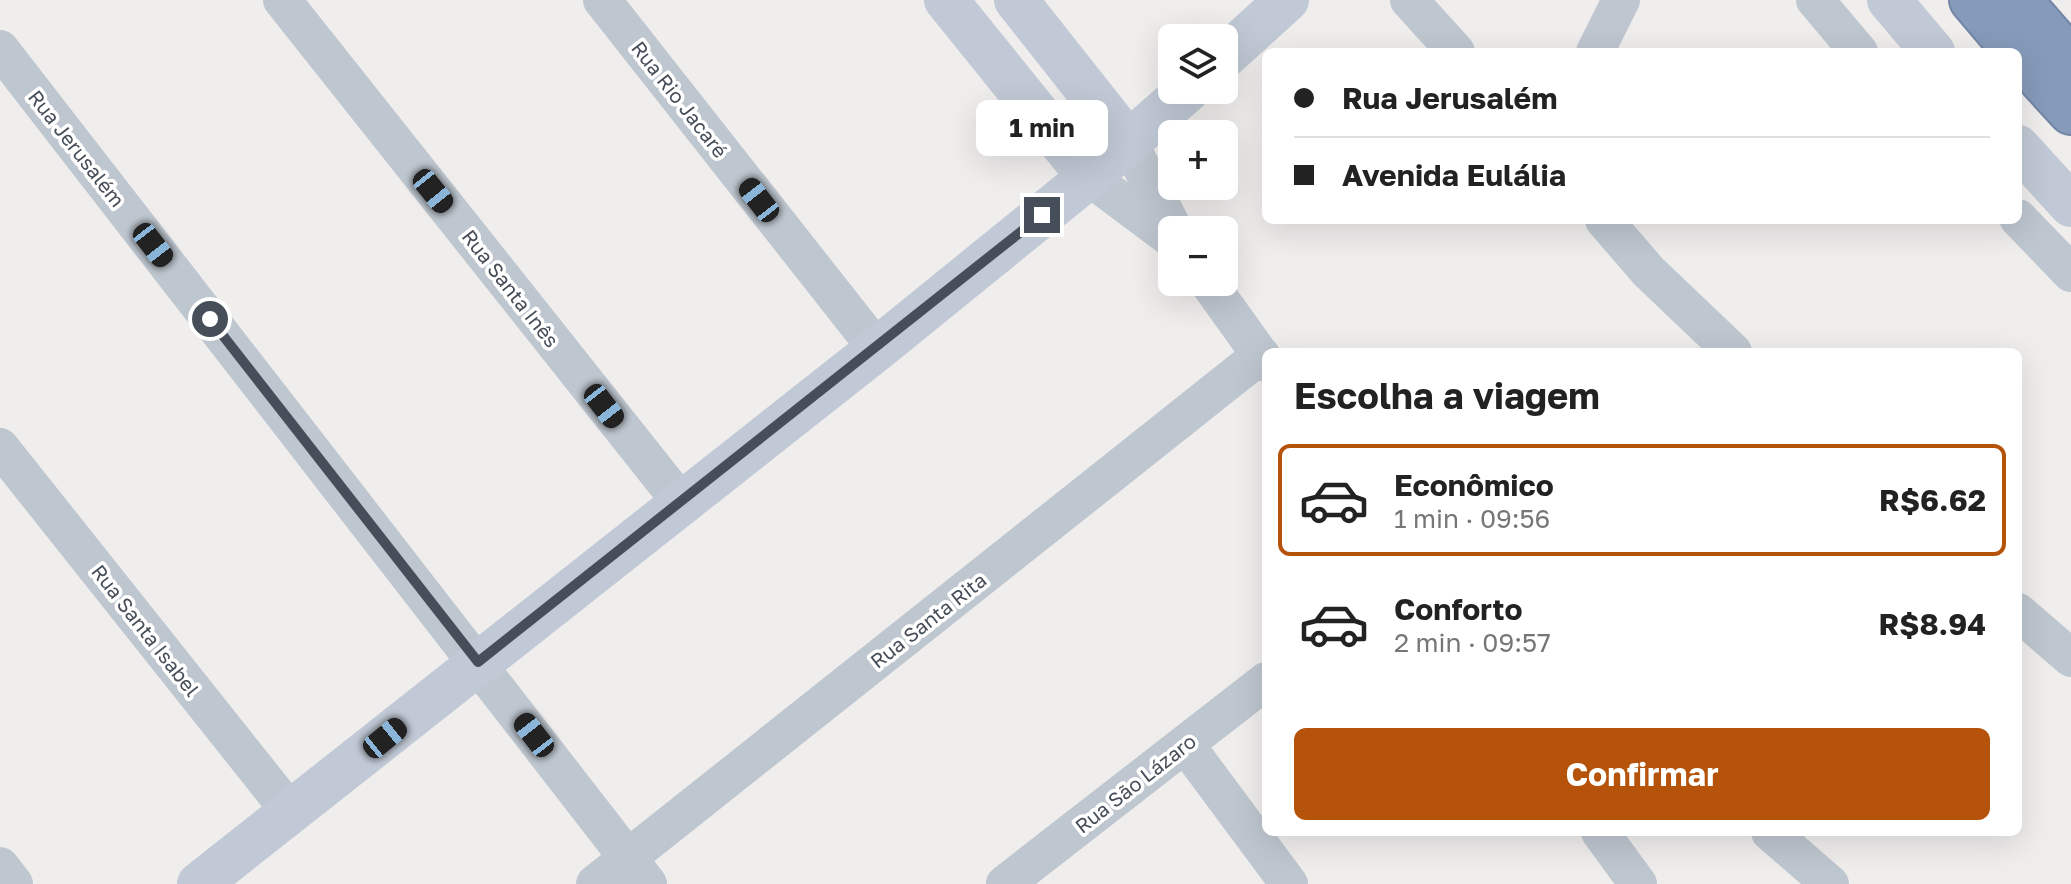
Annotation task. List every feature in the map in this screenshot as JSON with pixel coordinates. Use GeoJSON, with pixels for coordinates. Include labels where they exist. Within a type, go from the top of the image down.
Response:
{"type":"FeatureCollection","features":[{"type":"Feature","properties":{"kind":"highway"},"geometry":{"type":"LineString","coordinates":[[1972,0],[2013,48]]}},
{"type":"Feature","properties":{"kind":"highway"},"geometry":{"type":"LineString","coordinates":[[2019,0],[2071,60]]}},
{"type":"Feature","properties":{"kind":"highway"},"geometry":{"type":"LineString","coordinates":[[2022,58],[2071,112]]}},
{"type":"Feature","properties":{"kind":"street","name":"Rua Santa Inês"},"geometry":{"type":"LineString","coordinates":[[282,0],[680,501]]}},
{"type":"Feature","properties":{"kind":"street","name":"Rua Rio Jacaré"},"geometry":{"type":"LineString","coordinates":[[602,0],[877,349]]}},
{"type":"Feature","properties":{"kind":"street"},"geometry":{"type":"LineString","coordinates":[[946,0],[1089,177],[1158,229]]}},
{"type":"Feature","properties":{"kind":"street"},"geometry":{"type":"LineString","coordinates":[[1016,0],[1129,143],[1167,216]]}},
{"type":"Feature","properties":{"kind":"street"},"geometry":{"type":"LineString","coordinates":[[1238,44],[1287,0]]}},
{"type":"Feature","properties":{"kind":"street"},"geometry":{"type":"LineString","coordinates":[[1409,0],[1452,48]]}},
{"type":"Feature","properties":{"kind":"street"},"geometry":{"type":"LineString","coordinates":[[1597,48],[1621,0]]}},
{"type":"Feature","properties":{"kind":"street"},"geometry":{"type":"LineString","coordinates":[[1815,0],[1856,48]]}},
{"type":"Feature","properties":{"kind":"street"},"geometry":{"type":"LineString","coordinates":[[1889,0],[1930,48]]}},
{"type":"Feature","properties":{"kind":"street","name":"Rua Jerusalém"},"geometry":{"type":"LineString","coordinates":[[0,49],[638,871]]}},
{"type":"Feature","properties":{"kind":"street"},"geometry":{"type":"LineString","coordinates":[[199,884],[292,814],[680,501],[877,349],[1089,177],[1172,104]]}},
{"type":"Feature","properties":{"kind":"street"},"geometry":{"type":"LineString","coordinates":[[2022,151],[2071,205]]}},
{"type":"Feature","properties":{"kind":"street"},"geometry":{"type":"LineString","coordinates":[[2022,222],[2071,273]]}},
{"type":"Feature","properties":{"kind":"street"},"geometry":{"type":"LineString","coordinates":[[1607,224],[1649,272],[1729,348]]}},
{"type":"Feature","properties":{"kind":"street"},"geometry":{"type":"LineString","coordinates":[[1218,296],[1262,358]]}},
{"type":"Feature","properties":{"kind":"street","name":"Rua Santa Rita"},"geometry":{"type":"LineString","coordinates":[[595,884],[638,871],[1262,360]]}},
{"type":"Feature","properties":{"kind":"street","name":"Rua Santa Isabel"},"geometry":{"type":"LineString","coordinates":[[0,447],[292,814]]}},
{"type":"Feature","properties":{"kind":"street"},"geometry":{"type":"LineString","coordinates":[[2022,615],[2071,658]]}},
{"type":"Feature","properties":{"kind":"street","name":"Rua São Lázaro"},"geometry":{"type":"LineString","coordinates":[[1005,884],[1262,684]]}},
{"type":"Feature","properties":{"kind":"street"},"geometry":{"type":"LineString","coordinates":[[1185,744],[1289,884]]}},
{"type":"Feature","properties":{"kind":"street"},"geometry":{"type":"LineString","coordinates":[[1603,836],[1638,884]]}},
{"type":"Feature","properties":{"kind":"street"},"geometry":{"type":"LineString","coordinates":[[1775,836],[1830,884]]}},
{"type":"Feature","properties":{"kind":"street"},"geometry":{"type":"LineString","coordinates":[[0,866],[14,884]]}},
{"type":"Feature","properties":{"kind":"route"},"geometry":{"type":"LineString","coordinates":[[210,319],[478,662],[877,349],[1042,215]]}}]}
